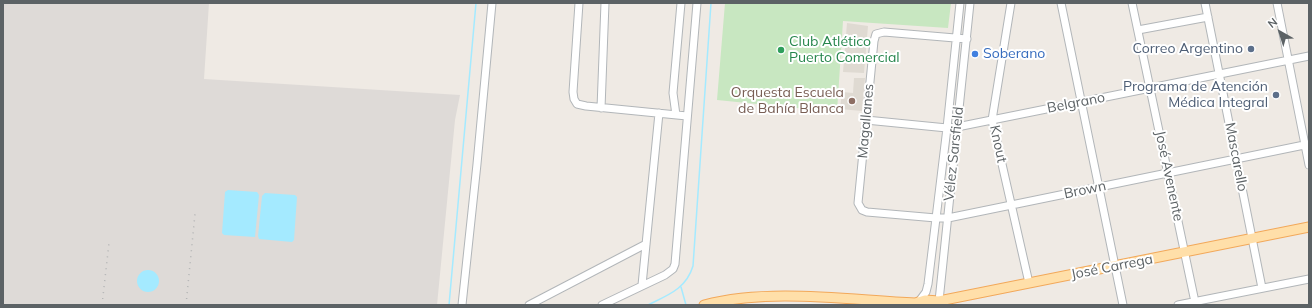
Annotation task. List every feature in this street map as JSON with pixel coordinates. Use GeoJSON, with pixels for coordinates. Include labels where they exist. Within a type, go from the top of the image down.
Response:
{"type":"FeatureCollection","features":[{"type":"Feature","properties":{"kind":"main road","name":"José Carrega"},"geometry":{"type":"LineString","coordinates":[[704,305],[725,300],[778,297],[938,303],[1029,283],[1309,228]]}},
{"type":"Feature","properties":{"kind":"main road"},"geometry":{"type":"LineString","coordinates":[[826,298],[845,305]]}},
{"type":"Feature","properties":{"kind":"main road"},"geometry":{"type":"LineString","coordinates":[[899,305],[916,303]]}},
{"type":"Feature","properties":{"kind":"street"},"geometry":{"type":"LineString","coordinates":[[462,305],[492,3]]}},
{"type":"Feature","properties":{"kind":"street"},"geometry":{"type":"LineString","coordinates":[[579,3],[573,92],[574,99],[577,104],[601,108],[687,116]]}},
{"type":"Feature","properties":{"kind":"street"},"geometry":{"type":"LineString","coordinates":[[601,108],[605,3]]}},
{"type":"Feature","properties":{"kind":"street"},"geometry":{"type":"LineString","coordinates":[[676,115],[673,93],[681,3]]}},
{"type":"Feature","properties":{"kind":"street"},"geometry":{"type":"LineString","coordinates":[[602,305],[669,272],[675,264],[697,3]]}},
{"type":"Feature","properties":{"kind":"street","name":"Vélez Sarsfield"},"geometry":{"type":"LineString","coordinates":[[916,303],[926,292],[928,284],[947,128],[960,3]]}},
{"type":"Feature","properties":{"kind":"street","name":"Vélez Sarsfield"},"geometry":{"type":"LineString","coordinates":[[938,303],[970,3]]}},
{"type":"Feature","properties":{"kind":"street","name":"Knout"},"geometry":{"type":"LineString","coordinates":[[1011,3],[992,120],[1029,283]]}},
{"type":"Feature","properties":{"kind":"street"},"geometry":{"type":"LineString","coordinates":[[1060,3],[1123,305]]}},
{"type":"Feature","properties":{"kind":"street","name":"José Avenente"},"geometry":{"type":"LineString","coordinates":[[1132,3],[1195,302]]}},
{"type":"Feature","properties":{"kind":"street","name":"Mascarello"},"geometry":{"type":"LineString","coordinates":[[1205,3],[1262,288]]}},
{"type":"Feature","properties":{"kind":"street"},"geometry":{"type":"LineString","coordinates":[[1277,3],[1307,144],[1309,165]]}},
{"type":"Feature","properties":{"kind":"street"},"geometry":{"type":"LineString","coordinates":[[1138,30],[1208,17]]}},
{"type":"Feature","properties":{"kind":"street","name":"Magallanes"},"geometry":{"type":"LineString","coordinates":[[860,209],[858,203],[874,41],[876,34],[884,32],[956,38]]}},
{"type":"Feature","properties":{"kind":"street"},"geometry":{"type":"LineString","coordinates":[[956,38],[967,39]]}},
{"type":"Feature","properties":{"kind":"street","name":"Belgrano"},"geometry":{"type":"LineString","coordinates":[[866,120],[947,128],[957,127],[1309,56]]}},
{"type":"Feature","properties":{"kind":"street"},"geometry":{"type":"LineString","coordinates":[[642,285],[659,113]]}},
{"type":"Feature","properties":{"kind":"street","name":"Brown"},"geometry":{"type":"LineString","coordinates":[[860,209],[867,212],[948,218],[1307,144]]}},
{"type":"Feature","properties":{"kind":"street"},"geometry":{"type":"LineString","coordinates":[[529,305],[646,244]]}},
{"type":"Feature","properties":{"kind":"street"},"geometry":{"type":"LineString","coordinates":[[1178,305],[1309,279]]}},
{"type":"Feature","properties":{"kind":"shaded area"},"geometry":{"type":"Polygon","coordinates":[[[3,3],[209,3],[204,79],[460,95],[455,120],[437,305],[3,305],[3,3]]]}},
{"type":"Feature","properties":{"kind":"shaded area"},"geometry":{"type":"Polygon","coordinates":[[[847,23],[868,26],[864,73],[843,72],[847,23]]]}},
{"type":"Feature","properties":{"kind":"shaded area","name":"Orquesta Escuela de Bahía Blanca"},"geometry":{"type":"Polygon","coordinates":[[[854,78],[865,78],[862,111],[840,109],[842,92],[853,93],[854,78]]]}},
{"type":"Feature","properties":{"kind":"green space","name":"Club Atlético Puerto Comercial"},"geometry":{"type":"Polygon","coordinates":[[[725,3],[951,3],[948,28],[843,21],[837,112],[717,100],[725,3]]]}},
{"type":"Feature","properties":{"kind":"water"},"geometry":{"type":"Polygon","coordinates":[[[228,190],[257,192],[259,195],[255,237],[224,235],[222,233],[225,192],[228,190]]]}},
{"type":"Feature","properties":{"kind":"water"},"geometry":{"type":"Polygon","coordinates":[[[265,193],[295,195],[297,197],[294,240],[292,242],[259,239],[258,236],[262,196],[265,193]]]}},
{"type":"Feature","properties":{"kind":"water"},"geometry":{"type":"Polygon","coordinates":[[[148,270],[156,273],[159,281],[156,289],[148,292],[140,289],[137,281],[140,273],[148,270]]]}},
{"type":"Feature","properties":{"kind":"waterway"},"geometry":{"type":"LineString","coordinates":[[449,305],[476,3]]}},
{"type":"Feature","properties":{"kind":"waterway"},"geometry":{"type":"LineString","coordinates":[[648,305],[681,286],[690,274],[693,266],[711,3]]}},
{"type":"Feature","properties":{"kind":"waterway"},"geometry":{"type":"LineString","coordinates":[[681,287],[686,305]]}},
{"type":"Feature","properties":{"kind":"railway"},"geometry":{"type":"LineString","coordinates":[[186,305],[195,214]]}},
{"type":"Feature","properties":{"kind":"railway"},"geometry":{"type":"LineString","coordinates":[[102,305],[109,243]]}},
{"type":"Feature","properties":{"kind":"place","name":"Correo Argentino"},"geometry":{"type":"Point","coordinates":[1251,49]}},
{"type":"Feature","properties":{"kind":"place","name":"Club Atlético Puerto Comercial"},"geometry":{"type":"Point","coordinates":[781,50]}},
{"type":"Feature","properties":{"kind":"place","name":"Soberano"},"geometry":{"type":"Point","coordinates":[975,54]}},
{"type":"Feature","properties":{"kind":"place","name":"Programa de Atención Médica Integral"},"geometry":{"type":"Point","coordinates":[1276,95]}},
{"type":"Feature","properties":{"kind":"place","name":"Orquesta Escuela de Bahía Blanca"},"geometry":{"type":"Point","coordinates":[852,101]}}]}
